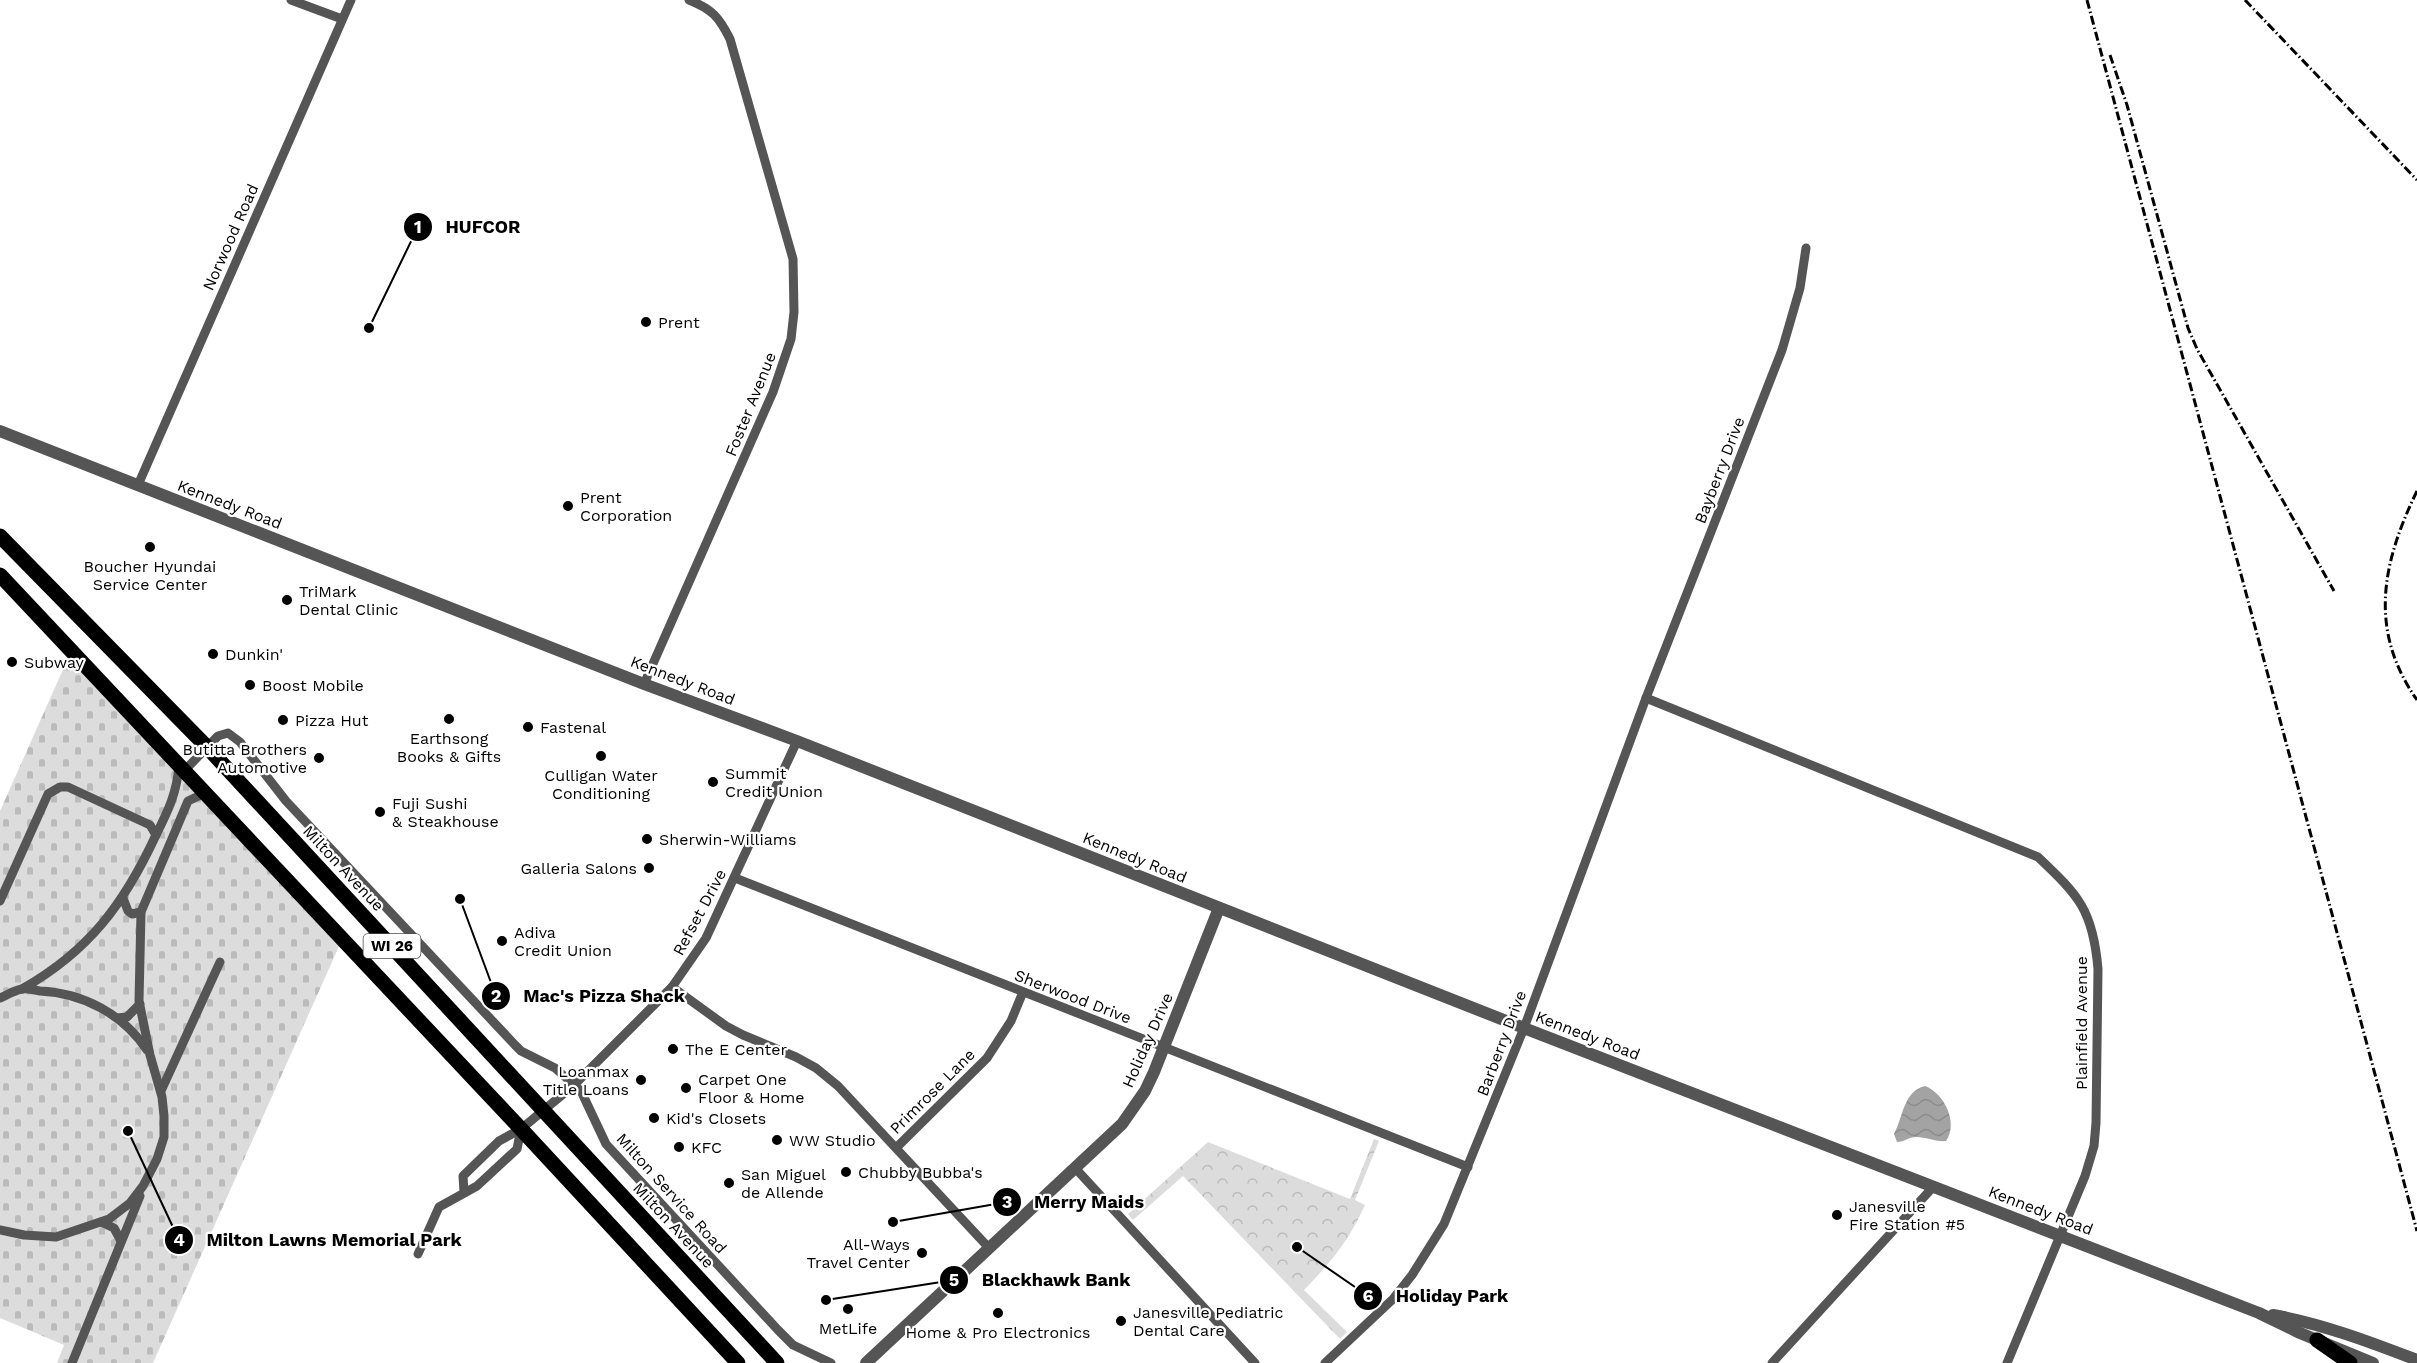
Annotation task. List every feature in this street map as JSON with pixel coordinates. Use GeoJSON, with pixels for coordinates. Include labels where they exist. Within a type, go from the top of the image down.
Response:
{"type":"FeatureCollection","features":[{"type":"Feature","properties":{"kind":"main road","name":"Milton Avenue"},"geometry":{"type":"LineString","coordinates":[[0,536],[207,747],[777,1363]]}},
{"type":"Feature","properties":{"kind":"main road","name":"WI 26"},"geometry":{"type":"LineString","coordinates":[[0,575],[738,1363]]}},
{"type":"Feature","properties":{"kind":"main road"},"geometry":{"type":"LineString","coordinates":[[2318,1340],[2350,1363]]}},
{"type":"Feature","properties":{"kind":"street"},"geometry":{"type":"LineString","coordinates":[[291,0],[342,19]]}},
{"type":"Feature","properties":{"kind":"street","name":"Norwood Road"},"geometry":{"type":"LineString","coordinates":[[138,485],[351,0]]}},
{"type":"Feature","properties":{"kind":"street","name":"Foster Avenue"},"geometry":{"type":"LineString","coordinates":[[644,684],[773,392],[791,339],[794,312],[793,259],[730,39],[720,20],[705,7],[689,0]]}},
{"type":"Feature","properties":{"kind":"street","name":"Bayberry Drive"},"geometry":{"type":"LineString","coordinates":[[1646,698],[1782,350],[1798,299],[1806,248]]}},
{"type":"Feature","properties":{"kind":"street","name":"Kennedy Road"},"geometry":{"type":"LineString","coordinates":[[0,431],[644,684],[797,741],[1524,1028],[2061,1235],[2259,1313],[2373,1363]]}},
{"type":"Feature","properties":{"kind":"street","name":"Barberry Drive"},"geometry":{"type":"LineString","coordinates":[[1325,1363],[1393,1299],[1413,1275],[1444,1224],[1524,1028],[1646,698]]}},
{"type":"Feature","properties":{"kind":"street","name":"Plainfield Avenue"},"geometry":{"type":"LineString","coordinates":[[1646,698],[2038,857],[2071,888],[2084,908],[2096,944],[2098,969],[2096,1123],[2092,1158],[2007,1363]]}},
{"type":"Feature","properties":{"kind":"street","name":"Milton Service Road"},"geometry":{"type":"LineString","coordinates":[[182,768],[223,734],[231,735],[240,742],[280,794],[521,1051],[555,1068],[574,1085],[586,1099],[599,1133],[606,1144],[793,1345],[831,1363]]}},
{"type":"Feature","properties":{"kind":"street","name":"Refset Drive"},"geometry":{"type":"LineString","coordinates":[[464,1192],[463,1176],[499,1141],[521,1129],[574,1085],[672,987],[706,938],[797,741]]}},
{"type":"Feature","properties":{"kind":"street"},"geometry":{"type":"LineString","coordinates":[[0,998],[52,972],[111,915],[143,864],[177,791],[182,768]]}},
{"type":"Feature","properties":{"kind":"street"},"geometry":{"type":"LineString","coordinates":[[0,901],[48,794],[54,790],[68,787],[150,825],[156,835]]}},
{"type":"Feature","properties":{"kind":"street"},"geometry":{"type":"LineString","coordinates":[[0,1230],[24,1235],[56,1237],[110,1219],[130,1203],[157,1159],[164,1137],[164,1116],[161,1091],[150,1055],[140,1004],[141,912],[188,801],[205,792]]}},
{"type":"Feature","properties":{"kind":"street"},"geometry":{"type":"LineString","coordinates":[[150,825],[167,813]]}},
{"type":"Feature","properties":{"kind":"street","name":"Sherwood Drive"},"geometry":{"type":"LineString","coordinates":[[735,878],[1468,1167]]}},
{"type":"Feature","properties":{"kind":"street"},"geometry":{"type":"LineString","coordinates":[[123,898],[128,911],[132,914],[141,912]]}},
{"type":"Feature","properties":{"kind":"street","name":"Holiday Drive"},"geometry":{"type":"LineString","coordinates":[[866,1363],[1122,1124],[1145,1091],[1219,908]]}},
{"type":"Feature","properties":{"kind":"street"},"geometry":{"type":"LineString","coordinates":[[161,1091],[220,962]]}},
{"type":"Feature","properties":{"kind":"street"},"geometry":{"type":"LineString","coordinates":[[672,987],[726,1026],[796,1057],[816,1068],[838,1086],[990,1248]]}},
{"type":"Feature","properties":{"kind":"street"},"geometry":{"type":"LineString","coordinates":[[22,989],[57,992],[95,1004],[117,1018],[138,1037],[150,1055]]}},
{"type":"Feature","properties":{"kind":"street","name":"Primrose Lane"},"geometry":{"type":"LineString","coordinates":[[897,1147],[987,1058],[1011,1021],[1023,992]]}},
{"type":"Feature","properties":{"kind":"street"},"geometry":{"type":"LineString","coordinates":[[117,1018],[127,1017],[140,1004]]}},
{"type":"Feature","properties":{"kind":"street"},"geometry":{"type":"LineString","coordinates":[[418,1254],[439,1207],[477,1186],[517,1149],[521,1129]]}},
{"type":"Feature","properties":{"kind":"street"},"geometry":{"type":"LineString","coordinates":[[1076,1169],[1255,1363]]}},
{"type":"Feature","properties":{"kind":"street"},"geometry":{"type":"LineString","coordinates":[[72,1363],[149,1174]]}},
{"type":"Feature","properties":{"kind":"street"},"geometry":{"type":"LineString","coordinates":[[1772,1363],[1934,1186]]}},
{"type":"Feature","properties":{"kind":"street"},"geometry":{"type":"LineString","coordinates":[[101,1222],[114,1228],[121,1241]]}},
{"type":"Feature","properties":{"kind":"street","name":"Kennedy Road"},"geometry":{"type":"LineString","coordinates":[[2259,1313],[2305,1321],[2417,1360]]}},
{"type":"Feature","properties":{"kind":"green space"},"geometry":{"type":"Polygon","coordinates":[[[69,656],[340,944],[153,1363],[57,1363],[64,1345],[0,1318],[0,811],[69,656]]]}},
{"type":"Feature","properties":{"kind":"green space"},"geometry":{"type":"Polygon","coordinates":[[[1374,1139],[1379,1141],[1355,1200],[1365,1205],[1339,1250],[1304,1290],[1347,1332],[1340,1339],[1183,1176],[1133,1220],[1128,1214],[1208,1142],[1350,1199],[1374,1139]]]}},
{"type":"Feature","properties":{"kind":"water"},"geometry":{"type":"Polygon","coordinates":[[[1925,1086],[1938,1095],[1948,1109],[1950,1134],[1946,1141],[1916,1137],[1897,1142],[1894,1134],[1908,1099],[1912,1093],[1925,1086]]]}},
{"type":"Feature","properties":{"kind":"railway"},"geometry":{"type":"LineString","coordinates":[[2087,0],[2417,1231]]}},
{"type":"Feature","properties":{"kind":"railway"},"geometry":{"type":"LineString","coordinates":[[2245,0],[2417,180]]}},
{"type":"Feature","properties":{"kind":"railway"},"geometry":{"type":"LineString","coordinates":[[2110,55],[2127,105],[2188,328],[2197,349],[2334,591]]}},
{"type":"Feature","properties":{"kind":"railway"},"geometry":{"type":"LineString","coordinates":[[2417,491],[2395,544],[2386,596],[2386,622],[2391,648],[2401,674],[2417,700]]}},
{"type":"Feature","properties":{"kind":"place","name":"Prent"},"geometry":{"type":"Point","coordinates":[646,322]}},
{"type":"Feature","properties":{"kind":"place","name":"HUFCOR"},"geometry":{"type":"Point","coordinates":[369,328]}},
{"type":"Feature","properties":{"kind":"place","name":"Prent Corporation"},"geometry":{"type":"Point","coordinates":[568,506]}},
{"type":"Feature","properties":{"kind":"place","name":"Boucher Hyundai Service Center"},"geometry":{"type":"Point","coordinates":[150,547]}},
{"type":"Feature","properties":{"kind":"place","name":"TriMark Dental Clinic"},"geometry":{"type":"Point","coordinates":[287,600]}},
{"type":"Feature","properties":{"kind":"place","name":"Dunkin'"},"geometry":{"type":"Point","coordinates":[213,654]}},
{"type":"Feature","properties":{"kind":"place","name":"Subway"},"geometry":{"type":"Point","coordinates":[12,662]}},
{"type":"Feature","properties":{"kind":"place","name":"Boost Mobile"},"geometry":{"type":"Point","coordinates":[250,685]}},
{"type":"Feature","properties":{"kind":"place","name":"Earthsong Books & Gifts"},"geometry":{"type":"Point","coordinates":[449,719]}},
{"type":"Feature","properties":{"kind":"place","name":"Pizza Hut"},"geometry":{"type":"Point","coordinates":[283,720]}},
{"type":"Feature","properties":{"kind":"place","name":"Fastenal"},"geometry":{"type":"Point","coordinates":[528,727]}},
{"type":"Feature","properties":{"kind":"place","name":"Culligan Water Conditioning"},"geometry":{"type":"Point","coordinates":[601,756]}},
{"type":"Feature","properties":{"kind":"place","name":"Butitta Brothers Automotive"},"geometry":{"type":"Point","coordinates":[319,758]}},
{"type":"Feature","properties":{"kind":"place","name":"Summit Credit Union"},"geometry":{"type":"Point","coordinates":[713,782]}},
{"type":"Feature","properties":{"kind":"place","name":"Fuji Sushi & Steakhouse"},"geometry":{"type":"Point","coordinates":[380,812]}},
{"type":"Feature","properties":{"kind":"place","name":"Sherwin-Williams"},"geometry":{"type":"Point","coordinates":[647,839]}},
{"type":"Feature","properties":{"kind":"place","name":"Galleria Salons"},"geometry":{"type":"Point","coordinates":[649,868]}},
{"type":"Feature","properties":{"kind":"place","name":"Mac's Pizza Shack"},"geometry":{"type":"Point","coordinates":[460,899]}},
{"type":"Feature","properties":{"kind":"place","name":"Adiva Credit Union"},"geometry":{"type":"Point","coordinates":[502,941]}},
{"type":"Feature","properties":{"kind":"place","name":"The E Center"},"geometry":{"type":"Point","coordinates":[673,1049]}},
{"type":"Feature","properties":{"kind":"place","name":"Loanmax Title Loans"},"geometry":{"type":"Point","coordinates":[641,1080]}},
{"type":"Feature","properties":{"kind":"place","name":"Carpet One Floor & Home"},"geometry":{"type":"Point","coordinates":[686,1088]}},
{"type":"Feature","properties":{"kind":"place","name":"Kid's Closets"},"geometry":{"type":"Point","coordinates":[654,1118]}},
{"type":"Feature","properties":{"kind":"place","name":"Milton Lawns Memorial Park"},"geometry":{"type":"Point","coordinates":[128,1131]}},
{"type":"Feature","properties":{"kind":"place","name":"WW Studio"},"geometry":{"type":"Point","coordinates":[777,1140]}},
{"type":"Feature","properties":{"kind":"place","name":"KFC"},"geometry":{"type":"Point","coordinates":[679,1147]}},
{"type":"Feature","properties":{"kind":"place","name":"Chubby Bubba's"},"geometry":{"type":"Point","coordinates":[846,1172]}},
{"type":"Feature","properties":{"kind":"place","name":"San Miguel de Allende"},"geometry":{"type":"Point","coordinates":[729,1183]}},
{"type":"Feature","properties":{"kind":"place","name":"Janesville Fire Station #5"},"geometry":{"type":"Point","coordinates":[1837,1215]}},
{"type":"Feature","properties":{"kind":"place","name":"Merry Maids"},"geometry":{"type":"Point","coordinates":[893,1222]}},
{"type":"Feature","properties":{"kind":"place","name":"Holiday Park"},"geometry":{"type":"Point","coordinates":[1297,1247]}},
{"type":"Feature","properties":{"kind":"place","name":"All-Ways Travel Center"},"geometry":{"type":"Point","coordinates":[922,1253]}},
{"type":"Feature","properties":{"kind":"place","name":"Blackhawk Bank"},"geometry":{"type":"Point","coordinates":[826,1300]}},
{"type":"Feature","properties":{"kind":"place","name":"MetLife"},"geometry":{"type":"Point","coordinates":[848,1309]}},
{"type":"Feature","properties":{"kind":"place","name":"Home & Pro Electronics"},"geometry":{"type":"Point","coordinates":[998,1313]}},
{"type":"Feature","properties":{"kind":"place","name":"Janesville Pediatric Dental Care"},"geometry":{"type":"Point","coordinates":[1121,1321]}}]}
